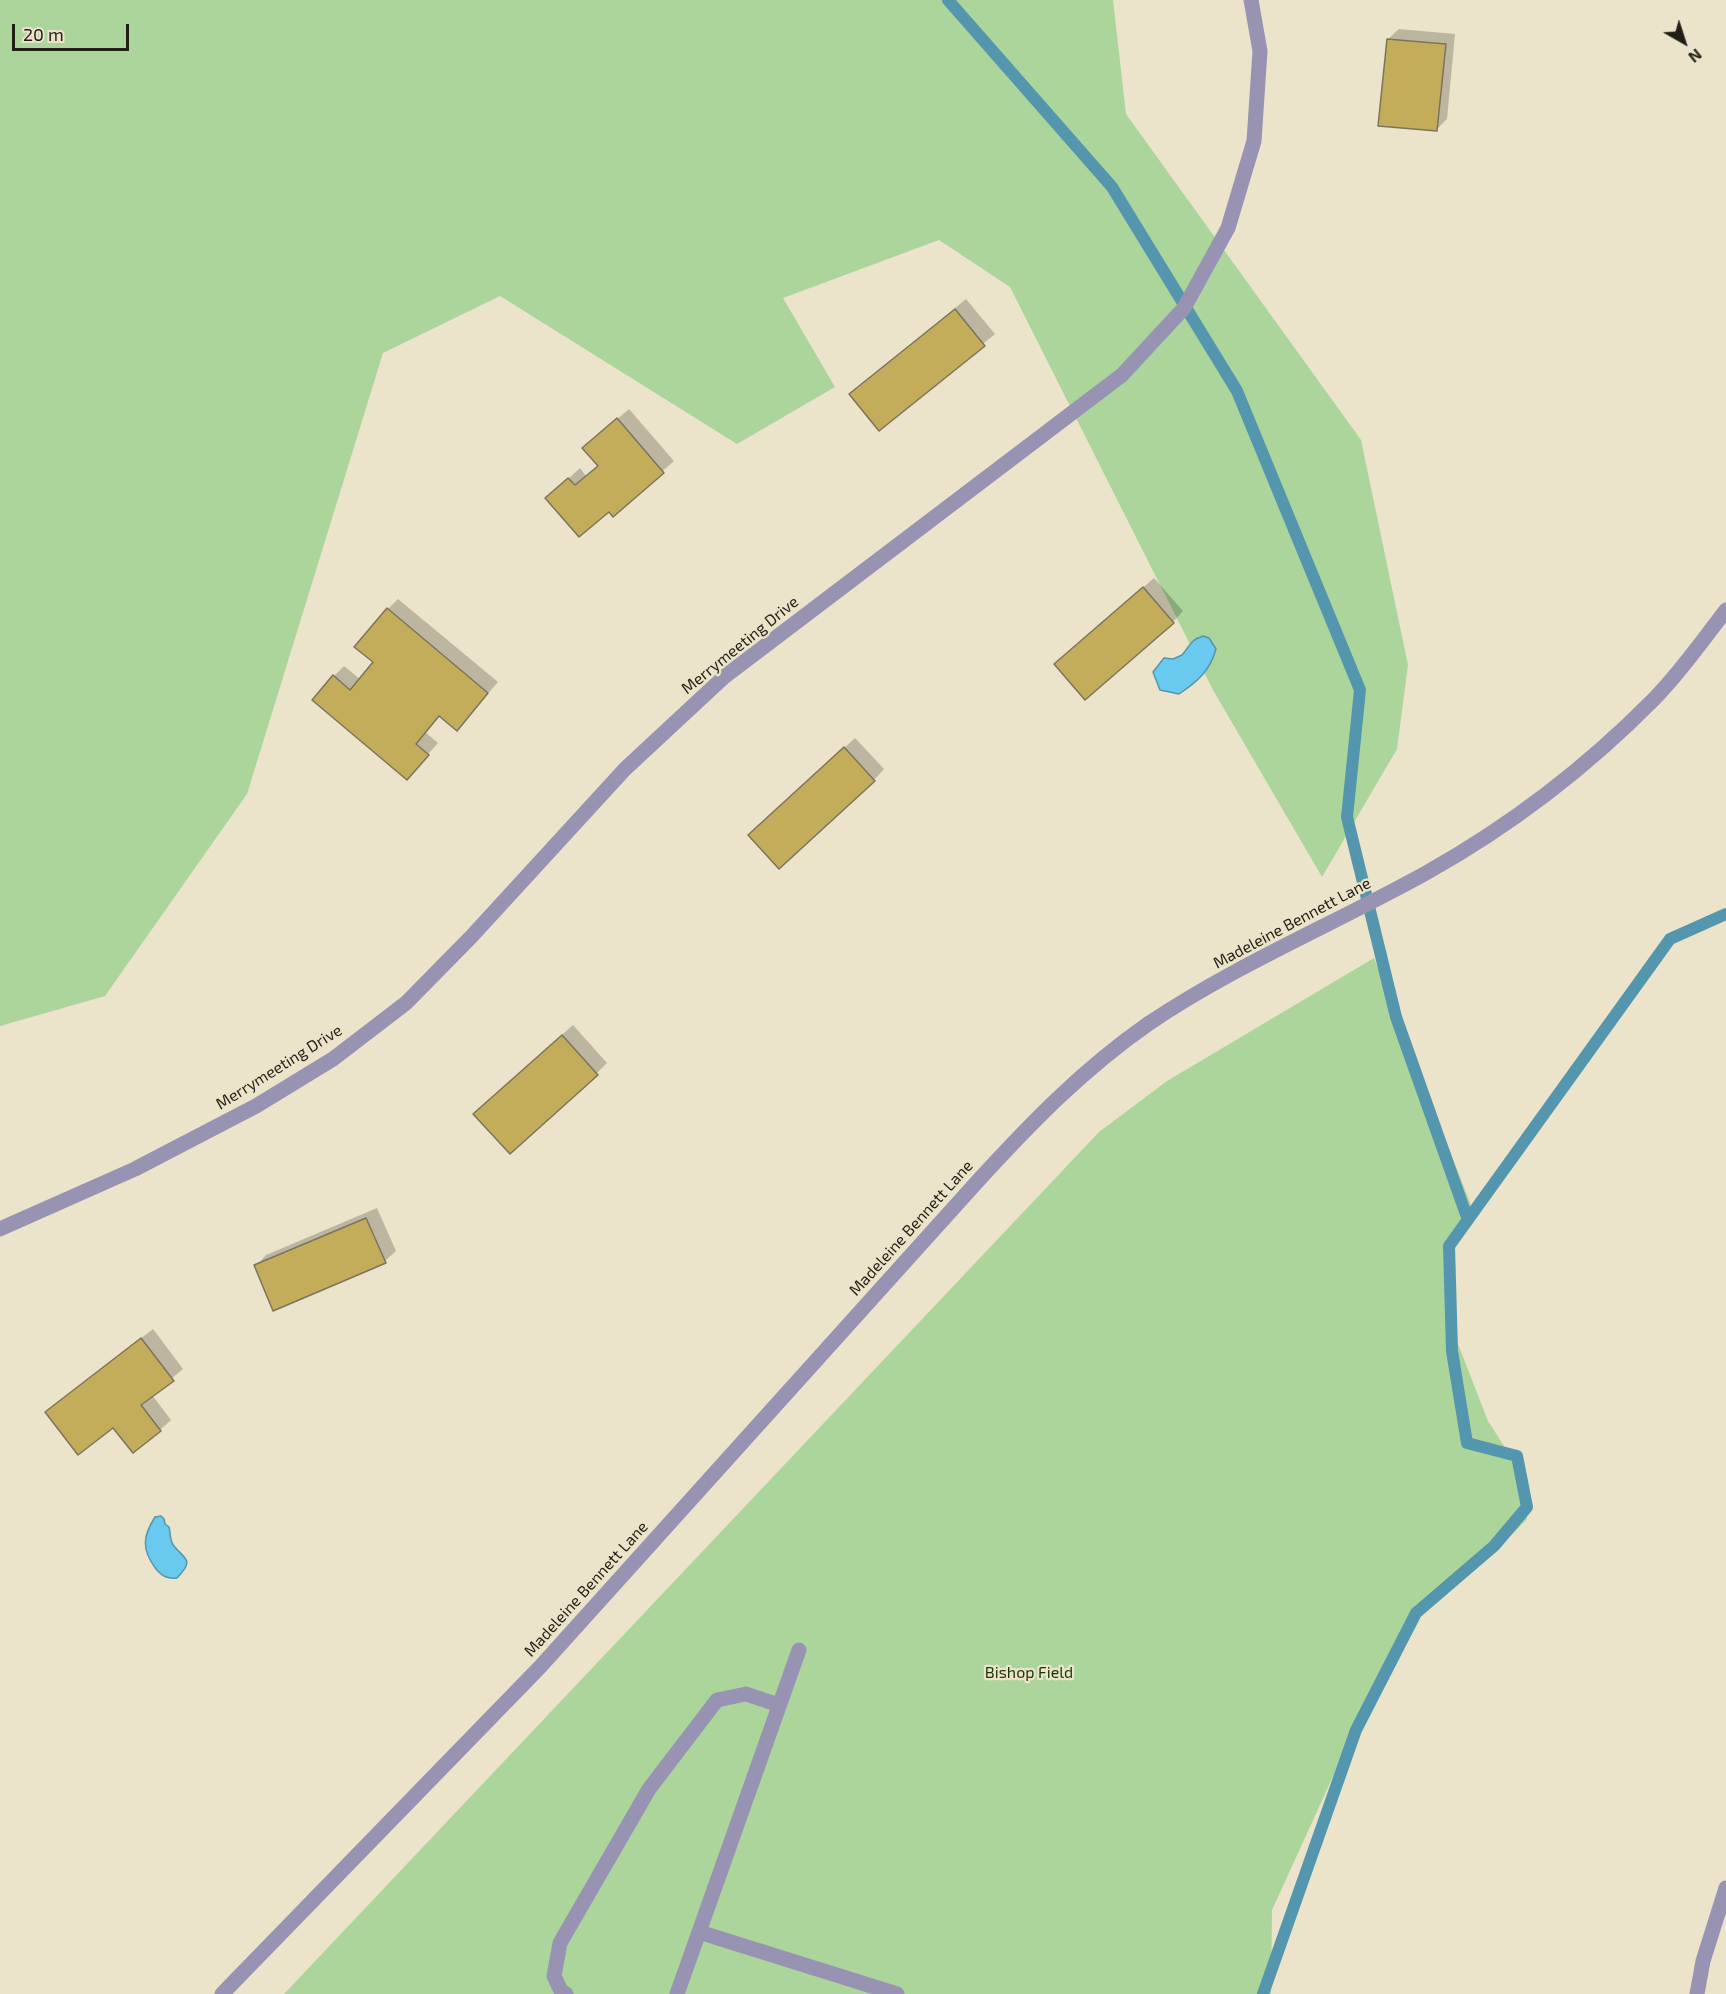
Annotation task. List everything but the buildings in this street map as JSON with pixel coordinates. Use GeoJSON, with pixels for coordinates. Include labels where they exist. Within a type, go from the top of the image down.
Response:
{"type":"FeatureCollection","features":[{"type":"Feature","properties":{"kind":"street","name":"Merrymeeting Drive"},"geometry":{"type":"LineString","coordinates":[[0,1230],[135,1169],[256,1106],[333,1059],[406,1003],[471,937],[625,770],[724,677],[1122,375],[1184,308],[1228,228],[1254,141],[1260,51],[1251,0]]}},
{"type":"Feature","properties":{"kind":"street","name":"Madeleine Bennett Lane"},"geometry":{"type":"LineString","coordinates":[[222,1994],[540,1667],[976,1183],[1035,1120],[1090,1068],[1149,1024],[1216,983],[1426,873],[1556,789],[1655,698],[1726,610]]}},
{"type":"Feature","properties":{"kind":"street"},"geometry":{"type":"LineString","coordinates":[[677,1994],[799,1650]]}},
{"type":"Feature","properties":{"kind":"street"},"geometry":{"type":"LineString","coordinates":[[566,1994],[561,1991],[554,1976],[560,1943],[649,1789],[717,1700],[746,1694],[779,1705]]}},
{"type":"Feature","properties":{"kind":"street"},"geometry":{"type":"LineString","coordinates":[[1697,1994],[1703,1961],[1726,1888]]}},
{"type":"Feature","properties":{"kind":"street"},"geometry":{"type":"LineString","coordinates":[[699,1932],[897,1994]]}},
{"type":"Feature","properties":{"kind":"green space"},"geometry":{"type":"Polygon","coordinates":[[[0,0],[1113,0],[1126,114],[1361,440],[1408,665],[1397,749],[1322,877],[1213,690],[1010,287],[939,240],[783,298],[835,387],[737,444],[500,296],[383,353],[247,794],[105,996],[0,1026],[0,0]]]}},
{"type":"Feature","properties":{"kind":"green space","name":"Bishop Field"},"geometry":{"type":"Polygon","coordinates":[[[1374,958],[1471,1205],[1449,1253],[1451,1326],[1488,1421],[1524,1477],[1527,1519],[1503,1544],[1405,1629],[1357,1724],[1272,1910],[1271,1994],[284,1994],[1099,1132],[1167,1081],[1374,958]]]}},
{"type":"Feature","properties":{"kind":"water"},"geometry":{"type":"Polygon","coordinates":[[[1203,636],[1209,638],[1216,649],[1206,670],[1179,694],[1160,690],[1153,672],[1164,658],[1173,659],[1182,655],[1193,641],[1203,636]]]}},
{"type":"Feature","properties":{"kind":"water"},"geometry":{"type":"Polygon","coordinates":[[[161,1516],[169,1527],[172,1544],[187,1563],[177,1578],[160,1574],[151,1562],[146,1549],[148,1530],[155,1517],[161,1516]]]}},
{"type":"Feature","properties":{"kind":"waterway"},"geometry":{"type":"LineString","coordinates":[[948,0],[1112,187],[1237,391],[1360,690],[1347,817],[1396,1017],[1468,1220]]}},
{"type":"Feature","properties":{"kind":"waterway"},"geometry":{"type":"LineString","coordinates":[[1263,1994],[1356,1730],[1416,1613],[1494,1546],[1527,1507],[1517,1456],[1467,1443],[1452,1351],[1449,1246],[1670,939],[1726,914]]}}]}
